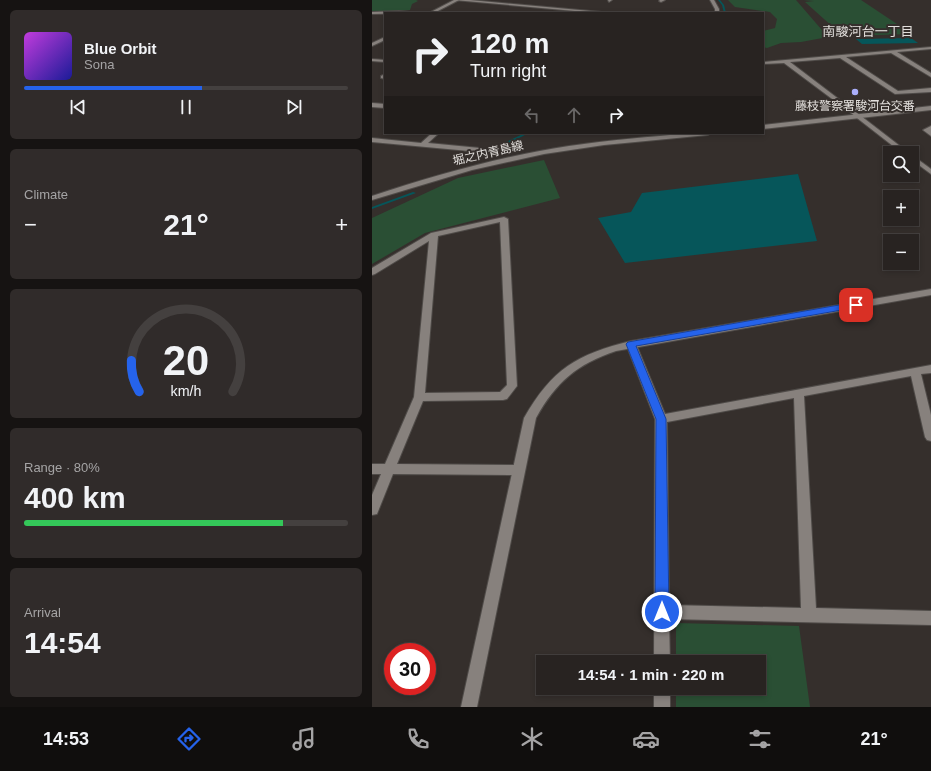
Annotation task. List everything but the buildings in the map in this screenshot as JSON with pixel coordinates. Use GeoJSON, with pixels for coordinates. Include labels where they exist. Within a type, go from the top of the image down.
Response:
{"type":"FeatureCollection","features":[{"type":"Feature","properties":{"kind":"street"},"geometry":{"type":"LineString","coordinates":[[433,12],[456,0],[579,12]]}},
{"type":"Feature","properties":{"kind":"street"},"geometry":{"type":"LineString","coordinates":[[712,0],[717,12]]}},
{"type":"Feature","properties":{"kind":"street"},"geometry":{"type":"LineString","coordinates":[[523,11],[543,3]]}},
{"type":"Feature","properties":{"kind":"street"},"geometry":{"type":"LineString","coordinates":[[372,13],[384,13]]}},
{"type":"Feature","properties":{"kind":"street"},"geometry":{"type":"LineString","coordinates":[[372,45],[384,39]]}},
{"type":"Feature","properties":{"kind":"street"},"geometry":{"type":"LineString","coordinates":[[764,64],[931,48]]}},
{"type":"Feature","properties":{"kind":"street"},"geometry":{"type":"LineString","coordinates":[[891,52],[931,75]]}},
{"type":"Feature","properties":{"kind":"street"},"geometry":{"type":"LineString","coordinates":[[841,56],[897,93],[931,90]]}},
{"type":"Feature","properties":{"kind":"street"},"geometry":{"type":"LineString","coordinates":[[372,60],[384,61]]}},
{"type":"Feature","properties":{"kind":"street"},"geometry":{"type":"LineString","coordinates":[[785,62],[897,146]]}},
{"type":"Feature","properties":{"kind":"street"},"geometry":{"type":"LineString","coordinates":[[764,120],[931,102]]}},
{"type":"Feature","properties":{"kind":"street"},"geometry":{"type":"LineString","coordinates":[[372,105],[384,106]]}},
{"type":"Feature","properties":{"kind":"street"},"geometry":{"type":"LineString","coordinates":[[764,127],[931,108]]}},
{"type":"Feature","properties":{"kind":"street"},"geometry":{"type":"LineString","coordinates":[[931,128],[926,130],[931,134]]}},
{"type":"Feature","properties":{"kind":"street"},"geometry":{"type":"LineString","coordinates":[[422,145],[435,134]]}},
{"type":"Feature","properties":{"kind":"street","name":"堀之内青島線"},"geometry":{"type":"LineString","coordinates":[[372,192],[439,171],[502,155],[569,143],[647,134]]}},
{"type":"Feature","properties":{"kind":"street","name":"堀之内青島線"},"geometry":{"type":"LineString","coordinates":[[372,198],[459,170],[536,154],[571,148],[699,134]]}},
{"type":"Feature","properties":{"kind":"street"},"geometry":{"type":"LineString","coordinates":[[372,140],[480,150]]}},
{"type":"Feature","properties":{"kind":"street"},"geometry":{"type":"LineString","coordinates":[[919,163],[931,172]]}},
{"type":"Feature","properties":{"kind":"street"},"geometry":{"type":"LineString","coordinates":[[372,272],[434,235],[504,219],[512,386],[503,396],[419,397]]}},
{"type":"Feature","properties":{"kind":"street"},"geometry":{"type":"LineString","coordinates":[[372,510],[419,397],[434,235]]}},
{"type":"Feature","properties":{"kind":"street"},"geometry":{"type":"LineString","coordinates":[[469,707],[530,418],[539,399],[567,370],[595,354],[611,348],[931,292]]}},
{"type":"Feature","properties":{"kind":"street"},"geometry":{"type":"LineString","coordinates":[[631,344],[661,419],[662,655]]}},
{"type":"Feature","properties":{"kind":"street"},"geometry":{"type":"LineString","coordinates":[[661,419],[931,369]]}},
{"type":"Feature","properties":{"kind":"street"},"geometry":{"type":"LineString","coordinates":[[915,372],[931,437]]}},
{"type":"Feature","properties":{"kind":"street"},"geometry":{"type":"LineString","coordinates":[[799,394],[809,616]]}},
{"type":"Feature","properties":{"kind":"street"},"geometry":{"type":"LineString","coordinates":[[372,468],[518,470]]}},
{"type":"Feature","properties":{"kind":"street"},"geometry":{"type":"LineString","coordinates":[[662,612],[931,618]]}},
{"type":"Feature","properties":{"kind":"street"},"geometry":{"type":"LineString","coordinates":[[662,695],[662,707]]}},
{"type":"Feature","properties":{"kind":"green space"},"geometry":{"type":"Polygon","coordinates":[[[372,0],[418,1],[412,4],[410,10],[372,12],[372,0]]]}},
{"type":"Feature","properties":{"kind":"green space"},"geometry":{"type":"Polygon","coordinates":[[[728,0],[796,0],[828,37],[801,42],[781,43],[767,48],[764,47],[764,31],[775,28],[777,19],[770,12],[735,7],[728,0]]]}},
{"type":"Feature","properties":{"kind":"green space"},"geometry":{"type":"Polygon","coordinates":[[[803,0],[861,0],[912,34],[843,36],[805,2],[814,1],[803,0]]]}},
{"type":"Feature","properties":{"kind":"green space"},"geometry":{"type":"Polygon","coordinates":[[[544,160],[560,198],[425,233],[372,264],[372,218],[458,178],[544,160]]]}},
{"type":"Feature","properties":{"kind":"green space"},"geometry":{"type":"Polygon","coordinates":[[[676,623],[799,626],[810,707],[676,707],[676,695],[766,695],[766,655],[676,655],[676,623]]]}},
{"type":"Feature","properties":{"kind":"water"},"geometry":{"type":"Polygon","coordinates":[[[911,38],[918,43],[862,44],[856,39],[911,38]]]}},
{"type":"Feature","properties":{"kind":"water"},"geometry":{"type":"Polygon","coordinates":[[[798,174],[817,241],[625,263],[598,218],[631,212],[642,193],[798,174]]]}},
{"type":"Feature","properties":{"kind":"waterway"},"geometry":{"type":"LineString","coordinates":[[719,0],[723,5],[725,12]]}},
{"type":"Feature","properties":{"kind":"waterway"},"geometry":{"type":"LineString","coordinates":[[506,143],[525,134]]}},
{"type":"Feature","properties":{"kind":"waterway"},"geometry":{"type":"LineString","coordinates":[[372,208],[414,193]]}},
{"type":"Feature","properties":{"kind":"place","name":"藤枝警察署駿河台交番"},"geometry":{"type":"Point","coordinates":[855,92]}},
{"type":"Feature","properties":{"kind":"district","name":"南駿河台一丁目"},"geometry":{"type":"Point","coordinates":[868,31]}},
{"type":"Feature","properties":{"kind":"route"},"geometry":{"type":"LineString","coordinates":[[662,612],[661,419],[631,344],[856,305]]}}]}
